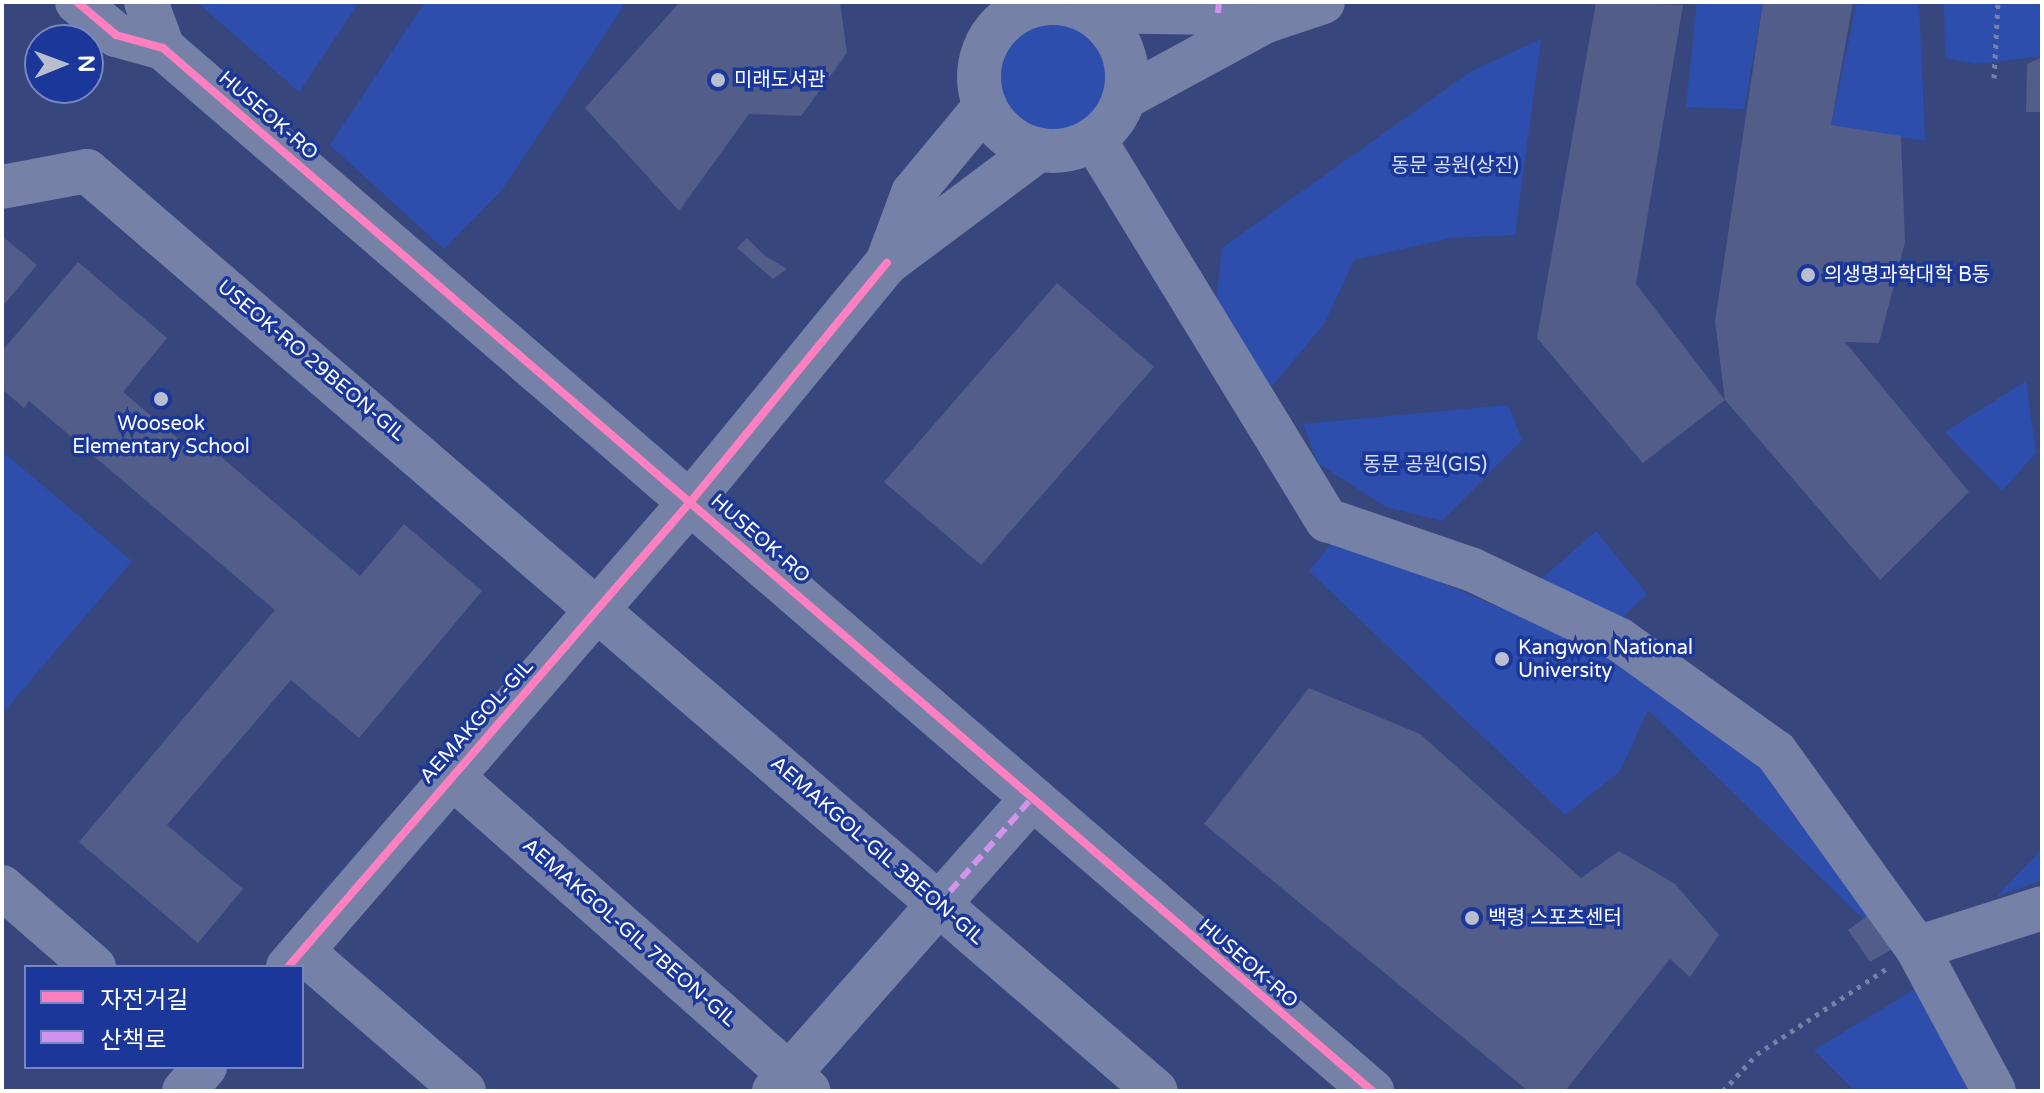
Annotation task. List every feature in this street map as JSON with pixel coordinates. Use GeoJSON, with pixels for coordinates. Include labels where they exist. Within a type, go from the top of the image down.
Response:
{"type":"FeatureCollection","features":[{"type":"Feature","properties":{"kind":"street","name":"HUSEOK-RO"},"geometry":{"type":"LineString","coordinates":[[77,2],[116,35],[163,48],[692,500],[1031,799],[1372,1091]]}},
{"type":"Feature","properties":{"kind":"street","name":"HUSEOK-RO"},"geometry":{"type":"LineString","coordinates":[[146,2],[163,48]]}},
{"type":"Feature","properties":{"kind":"street"},"geometry":{"type":"LineString","coordinates":[[1266,21],[1218,7],[1087,11],[1062,3],[1036,4],[994,32],[979,81],[985,106],[999,127],[1038,150],[1076,148],[1094,139],[1124,98],[1266,21],[1323,2]]}},
{"type":"Feature","properties":{"kind":"street"},"geometry":{"type":"LineString","coordinates":[[1087,11],[1121,47],[1124,98]]}},
{"type":"Feature","properties":{"kind":"street"},"geometry":{"type":"LineString","coordinates":[[887,263],[913,193],[985,106]]}},
{"type":"Feature","properties":{"kind":"street"},"geometry":{"type":"LineString","coordinates":[[1094,139],[1327,520],[1473,570],[1620,640],[1776,752],[1917,948],[1994,1091]]}},
{"type":"Feature","properties":{"kind":"street"},"geometry":{"type":"LineString","coordinates":[[887,263],[1038,150]]}},
{"type":"Feature","properties":{"kind":"street","name":"USEOK-RO 29BEON-GIL"},"geometry":{"type":"LineString","coordinates":[[2,187],[87,171],[601,607]]}},
{"type":"Feature","properties":{"kind":"street","name":"AEMAKGOL-GIL"},"geometry":{"type":"LineString","coordinates":[[295,959],[450,775],[601,607],[887,263]]}},
{"type":"Feature","properties":{"kind":"street","name":"AEMAKGOL-GIL 3BEON-GIL"},"geometry":{"type":"LineString","coordinates":[[601,607],[938,905],[1156,1091]]}},
{"type":"Feature","properties":{"kind":"street","name":"AEMAKGOL-GIL 7BEON-GIL"},"geometry":{"type":"LineString","coordinates":[[450,775],[791,1085]]}},
{"type":"Feature","properties":{"kind":"street"},"geometry":{"type":"LineString","coordinates":[[791,1085],[938,905],[1031,799]]}},
{"type":"Feature","properties":{"kind":"street"},"geometry":{"type":"LineString","coordinates":[[2,887],[92,965]]}},
{"type":"Feature","properties":{"kind":"street"},"geometry":{"type":"LineString","coordinates":[[1917,948],[2042,908]]}},
{"type":"Feature","properties":{"kind":"street"},"geometry":{"type":"LineString","coordinates":[[304,966],[464,1091]]}},
{"type":"Feature","properties":{"kind":"street"},"geometry":{"type":"LineString","coordinates":[[184,1091],[203,1069]]}},
{"type":"Feature","properties":{"kind":"path"},"geometry":{"type":"LineString","coordinates":[[1994,78],[1998,2]]}},
{"type":"Feature","properties":{"kind":"path"},"geometry":{"type":"LineString","coordinates":[[1723,1091],[1757,1054],[1917,948]]}},
{"type":"Feature","properties":{"kind":"green space"},"geometry":{"type":"Polygon","coordinates":[[[197,2],[359,2],[299,92],[197,2]]]}},
{"type":"Feature","properties":{"kind":"green space"},"geometry":{"type":"Polygon","coordinates":[[[425,2],[626,2],[502,190],[444,249],[330,145],[425,2]]]}},
{"type":"Feature","properties":{"kind":"green space"},"geometry":{"type":"Polygon","coordinates":[[[1697,2],[1763,2],[1744,109],[1686,107],[1697,2]]]}},
{"type":"Feature","properties":{"kind":"green space"},"geometry":{"type":"Polygon","coordinates":[[[1857,2],[1919,2],[1925,141],[1831,125],[1857,2]]]}},
{"type":"Feature","properties":{"kind":"green space"},"geometry":{"type":"Polygon","coordinates":[[[1944,2],[2042,2],[2042,56],[1976,64],[1945,58],[1944,2]]]}},
{"type":"Feature","properties":{"kind":"green space"},"geometry":{"type":"Polygon","coordinates":[[[1050,21],[1073,25],[1093,39],[1107,59],[1111,82],[1107,105],[1093,125],[1073,139],[1050,143],[1027,139],[1007,125],[993,105],[989,82],[993,59],[1007,39],[1027,25],[1050,21]]]}},
{"type":"Feature","properties":{"kind":"green space","name":"동문 공원(상진)"},"geometry":{"type":"Polygon","coordinates":[[[1541,39],[1515,235],[1451,238],[1354,260],[1324,324],[1269,390],[1212,337],[1222,248],[1470,72],[1541,39]]]}},
{"type":"Feature","properties":{"kind":"green space"},"geometry":{"type":"Polygon","coordinates":[[[2026,381],[2036,453],[2002,491],[1945,432],[2026,381]]]}},
{"type":"Feature","properties":{"kind":"green space","name":"동문 공원(GIS)"},"geometry":{"type":"Polygon","coordinates":[[[1508,405],[1522,440],[1442,521],[1386,507],[1318,463],[1303,424],[1508,405]]]}},
{"type":"Feature","properties":{"kind":"green space"},"geometry":{"type":"Polygon","coordinates":[[[2,451],[132,561],[2,714],[2,451]]]}},
{"type":"Feature","properties":{"kind":"green space"},"geometry":{"type":"Polygon","coordinates":[[[1596,531],[1647,594],[1620,620],[1540,580],[1596,531]]]}},
{"type":"Feature","properties":{"kind":"green space"},"geometry":{"type":"Polygon","coordinates":[[[1336,538],[1611,655],[1762,764],[1885,940],[1648,710],[1620,771],[1565,815],[1309,571],[1336,538]]]}},
{"type":"Feature","properties":{"kind":"green space"},"geometry":{"type":"Polygon","coordinates":[[[2042,849],[2042,880],[1996,897],[2042,849]]]}},
{"type":"Feature","properties":{"kind":"green space"},"geometry":{"type":"Polygon","coordinates":[[[1922,985],[1974,1091],[1855,1091],[1814,1050],[1922,985]]]}},
{"type":"Feature","properties":{"kind":"building","name":"미래도서관"},"geometry":{"type":"Polygon","coordinates":[[[680,2],[840,2],[847,53],[801,116],[749,114],[679,211],[585,108],[680,2]]]}},
{"type":"Feature","properties":{"kind":"building"},"geometry":{"type":"Polygon","coordinates":[[[1596,2],[1683,5],[1636,284],[1725,400],[1643,463],[1537,338],[1596,2]]]}},
{"type":"Feature","properties":{"kind":"building","name":"의생명과학대학 B동"},"geometry":{"type":"Polygon","coordinates":[[[1763,2],[1853,2],[1831,125],[1901,136],[1905,242],[1879,343],[1845,342],[1969,492],[1880,580],[1725,400],[1715,321],[1763,2]]]}},
{"type":"Feature","properties":{"kind":"building"},"geometry":{"type":"Polygon","coordinates":[[[2042,57],[2042,112],[2026,112],[2027,64],[2042,57]]]}},
{"type":"Feature","properties":{"kind":"building"},"geometry":{"type":"Polygon","coordinates":[[[2,236],[37,265],[2,307],[2,236]]]}},
{"type":"Feature","properties":{"kind":"building"},"geometry":{"type":"Polygon","coordinates":[[[747,238],[764,255],[787,269],[773,279],[737,248],[747,238]]]}},
{"type":"Feature","properties":{"kind":"building"},"geometry":{"type":"Polygon","coordinates":[[[78,262],[167,338],[123,392],[195,453],[204,442],[360,576],[404,524],[482,591],[359,738],[291,680],[167,825],[243,889],[198,943],[79,842],[275,610],[29,401],[24,408],[2,389],[2,351],[78,262]]]}},
{"type":"Feature","properties":{"kind":"building"},"geometry":{"type":"Polygon","coordinates":[[[1057,283],[1154,367],[981,565],[884,482],[1057,283]]]}},
{"type":"Feature","properties":{"kind":"building","name":"백령 스포츠센터"},"geometry":{"type":"Polygon","coordinates":[[[1309,688],[1420,734],[1581,878],[1619,851],[1675,884],[1719,935],[1690,977],[1670,959],[1565,1091],[1528,1091],[1204,824],[1309,688]]]}},
{"type":"Feature","properties":{"kind":"building"},"geometry":{"type":"Polygon","coordinates":[[[1870,914],[1896,947],[1870,962],[1848,930],[1870,914]]]}},
{"type":"Feature","properties":{"kind":"marked path"},"geometry":{"type":"LineString","coordinates":[[1218,13],[1219,2]]}},
{"type":"Feature","properties":{"kind":"marked path"},"geometry":{"type":"LineString","coordinates":[[938,905],[1031,799]]}},
{"type":"Feature","properties":{"kind":"cycle path"},"geometry":{"type":"LineString","coordinates":[[77,2],[116,35],[163,48],[1372,1091]]}},
{"type":"Feature","properties":{"kind":"cycle path"},"geometry":{"type":"LineString","coordinates":[[290,965],[692,500],[887,263]]}},
{"type":"Feature","properties":{"kind":"place","name":"미래도서관"},"geometry":{"type":"Point","coordinates":[718,80]}},
{"type":"Feature","properties":{"kind":"place","name":"의생명과학대학 B동"},"geometry":{"type":"Point","coordinates":[1808,275]}},
{"type":"Feature","properties":{"kind":"place","name":"Wooseok Elementary School"},"geometry":{"type":"Point","coordinates":[161,399]}},
{"type":"Feature","properties":{"kind":"place","name":"Kangwon National University"},"geometry":{"type":"Point","coordinates":[1502,659]}},
{"type":"Feature","properties":{"kind":"place","name":"백령 스포츠센터"},"geometry":{"type":"Point","coordinates":[1472,918]}}]}
